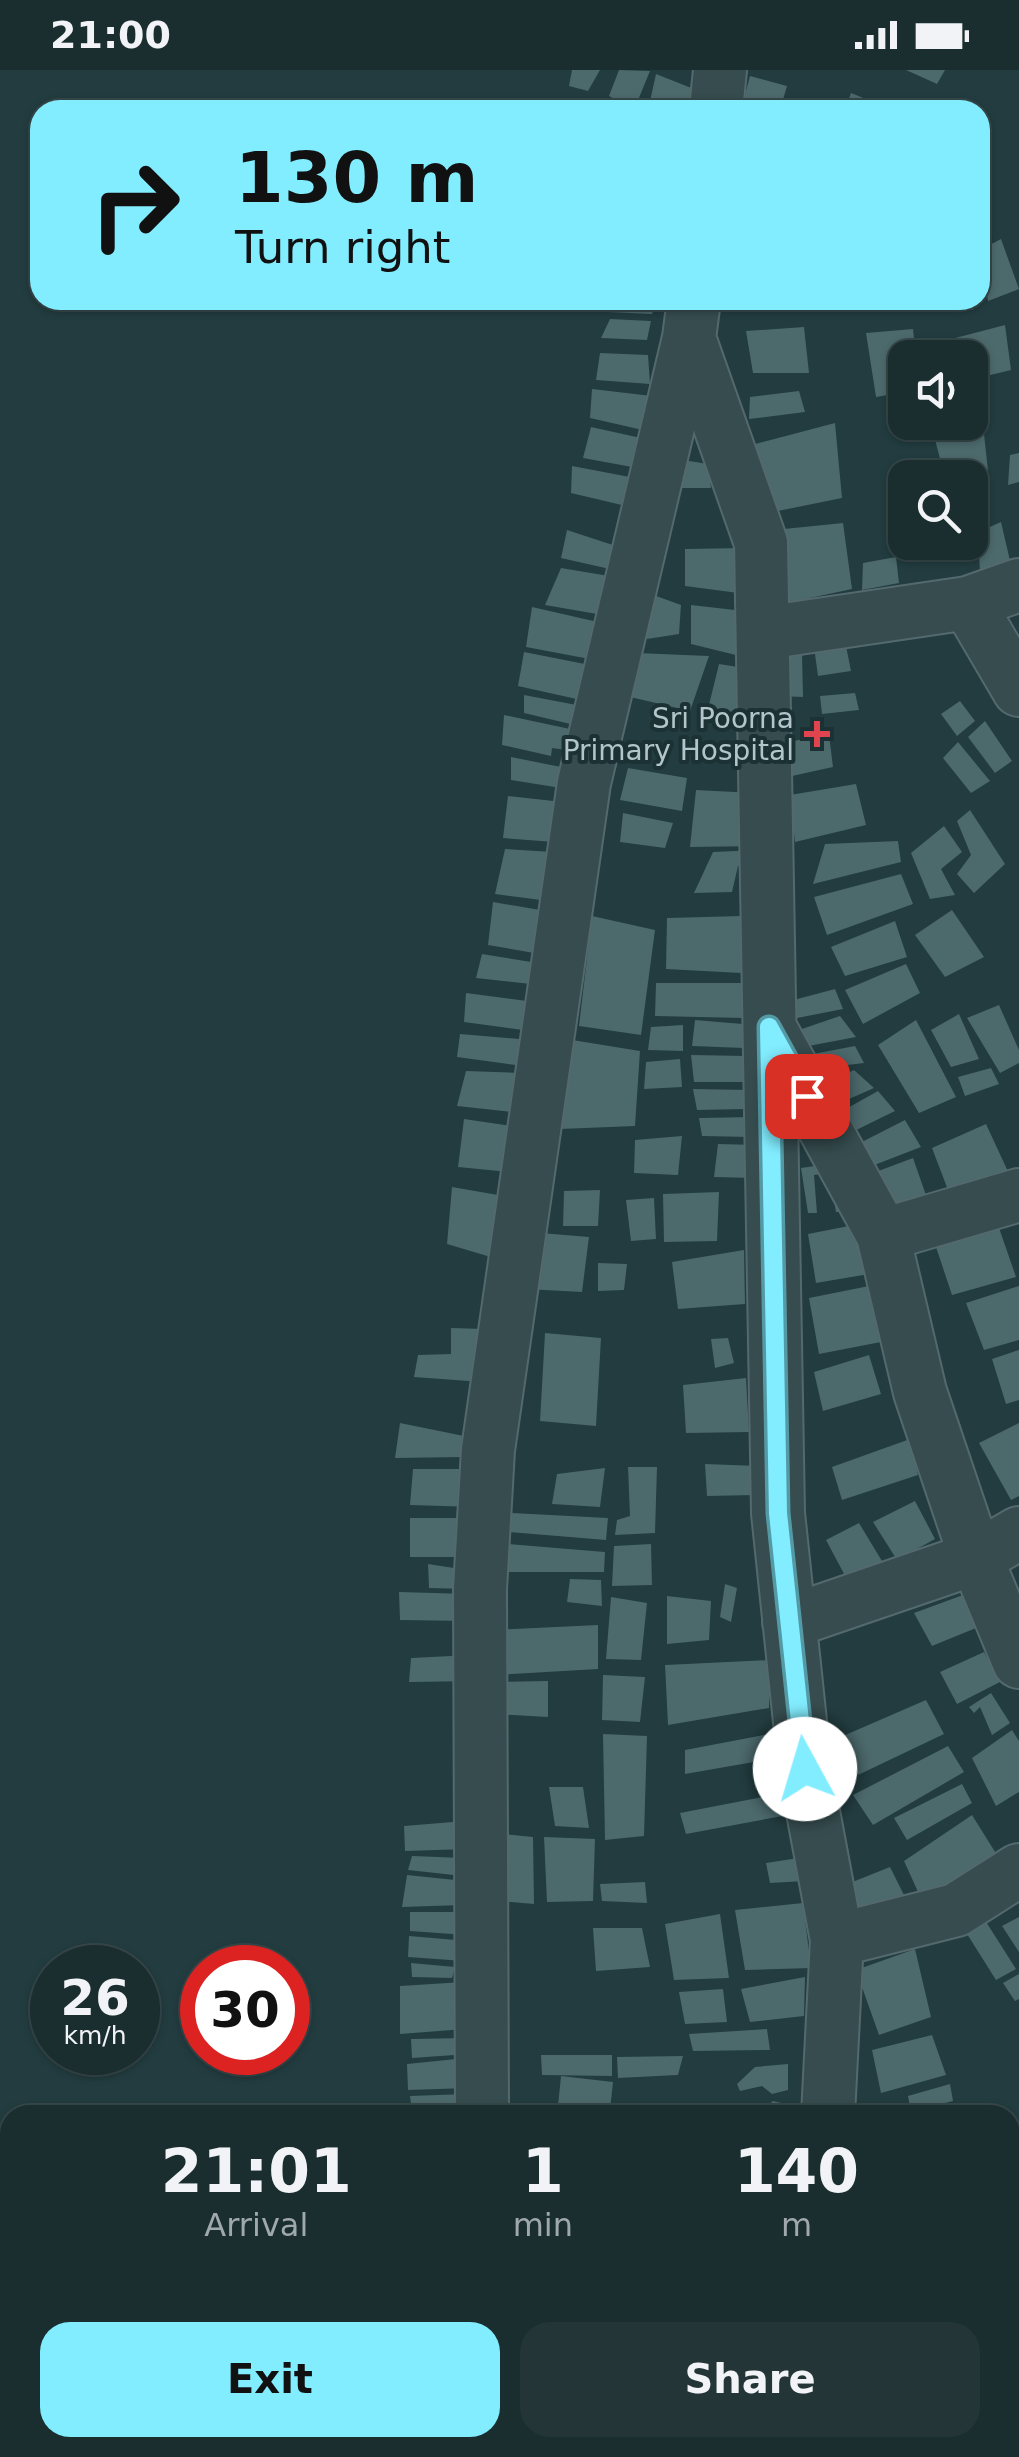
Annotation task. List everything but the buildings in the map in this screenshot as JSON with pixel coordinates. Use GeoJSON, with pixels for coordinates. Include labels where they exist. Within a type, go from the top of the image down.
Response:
{"type":"FeatureCollection","features":[{"type":"Feature","properties":{"kind":"street"},"geometry":{"type":"LineString","coordinates":[[691,319],[762,543],[778,1513],[805,1769],[837,1940],[829,2105]]}},
{"type":"Feature","properties":{"kind":"street"},"geometry":{"type":"LineString","coordinates":[[482,2105],[480,1590],[488,1450],[584,783],[691,319]]}},
{"type":"Feature","properties":{"kind":"street"},"geometry":{"type":"LineString","coordinates":[[764,632],[968,603],[1019,584]]}},
{"type":"Feature","properties":{"kind":"street"},"geometry":{"type":"LineString","coordinates":[[968,603],[1019,690]]}},
{"type":"Feature","properties":{"kind":"street"},"geometry":{"type":"LineString","coordinates":[[769,1027],[883,1236],[920,1392],[998,1546],[1019,1662]]}},
{"type":"Feature","properties":{"kind":"street"},"geometry":{"type":"LineString","coordinates":[[883,1236],[1019,1195]]}},
{"type":"Feature","properties":{"kind":"street"},"geometry":{"type":"LineString","coordinates":[[789,1622],[998,1546]]}},
{"type":"Feature","properties":{"kind":"street"},"geometry":{"type":"LineString","coordinates":[[837,1940],[956,1910],[1019,1870]]}},
{"type":"Feature","properties":{"kind":"place","name":"Sri Poorna Primary Hospital"},"geometry":{"type":"Point","coordinates":[817,734]}},
{"type":"Feature","properties":{"kind":"route"},"geometry":{"type":"LineString","coordinates":[[805,1769],[778,1513],[771,1298],[769,1027],[807,1096]]}}]}
